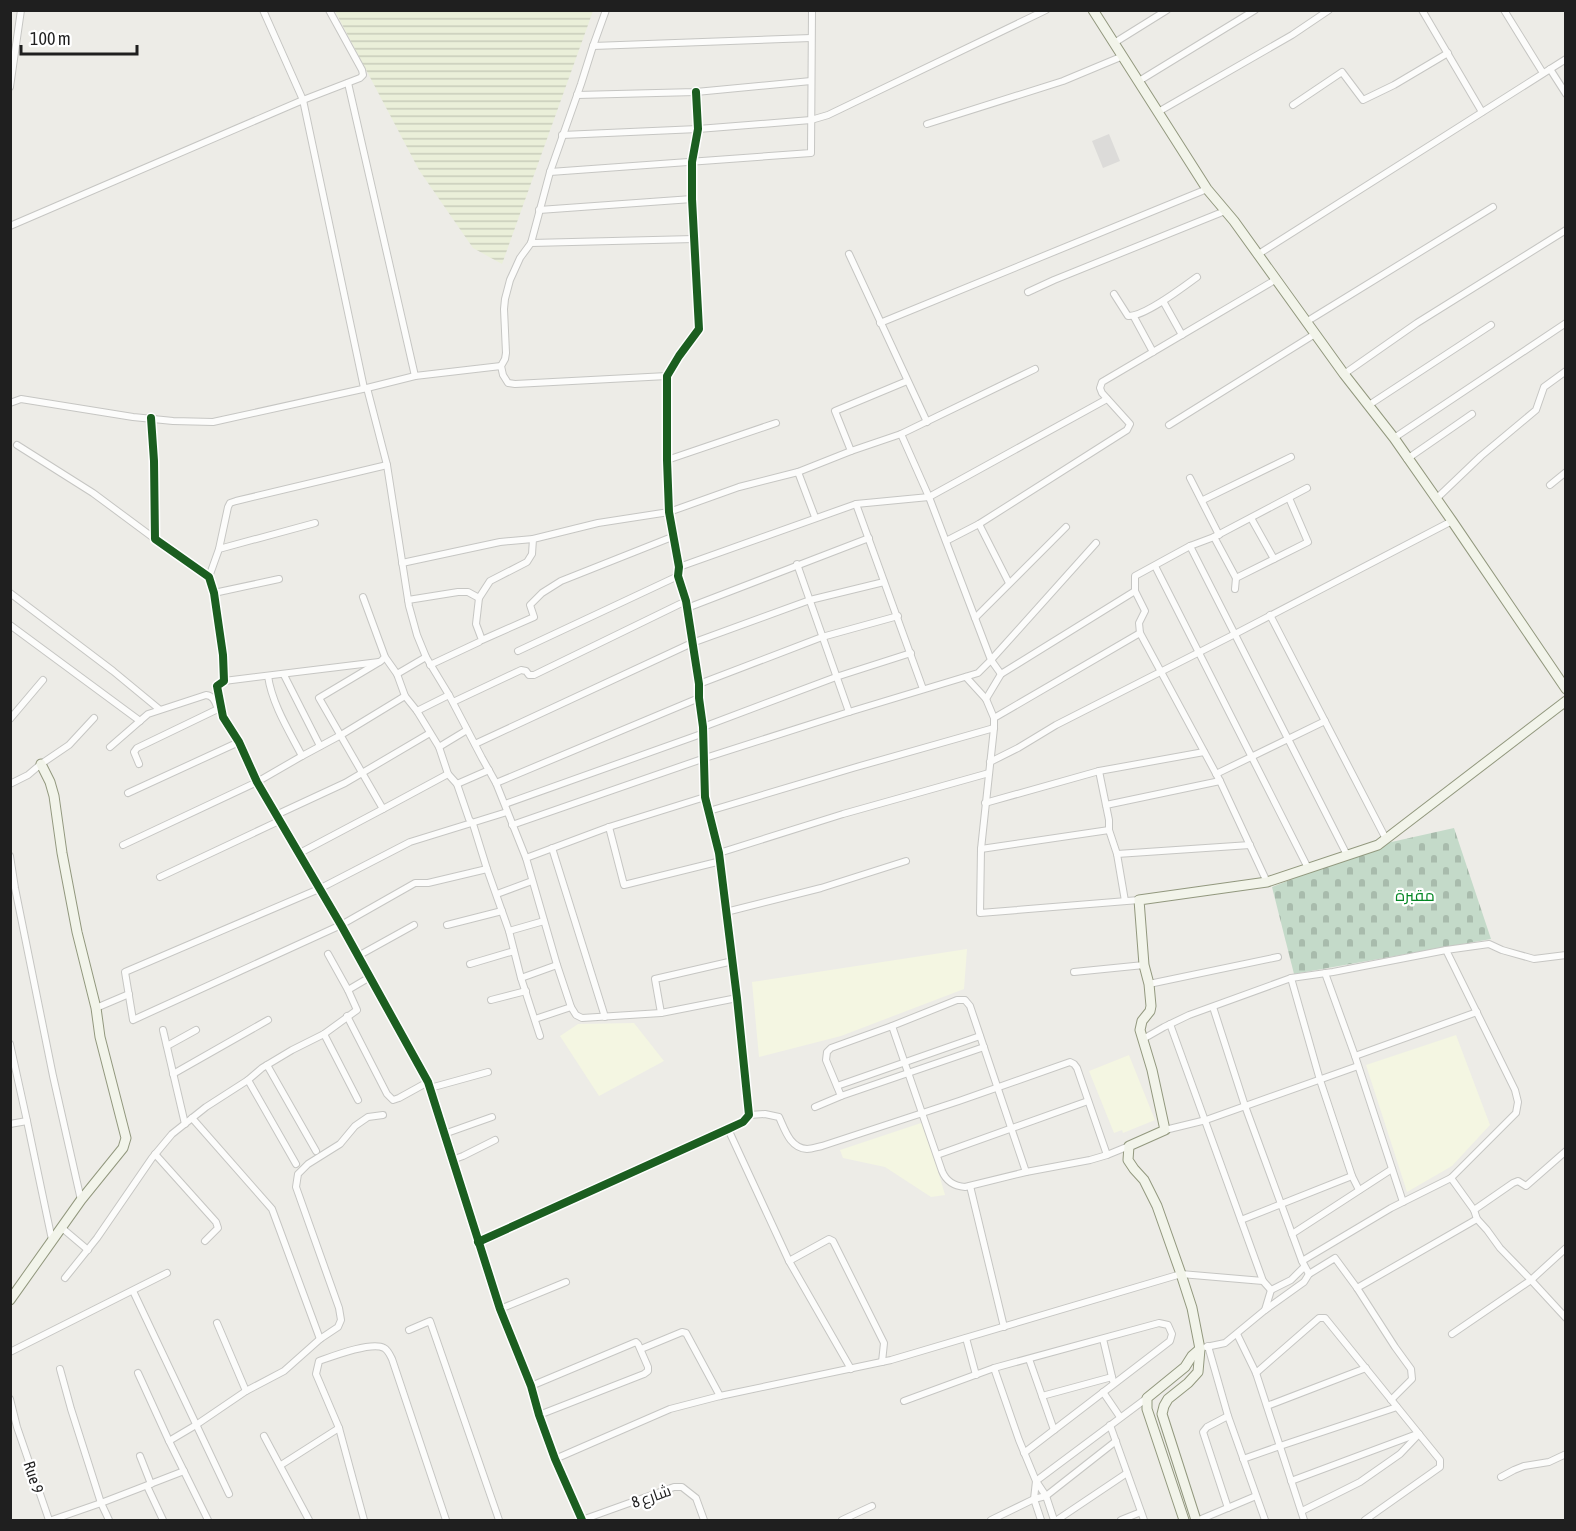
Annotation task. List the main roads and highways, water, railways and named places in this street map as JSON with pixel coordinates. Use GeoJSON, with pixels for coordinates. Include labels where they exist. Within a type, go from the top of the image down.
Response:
{"type":"FeatureCollection","features":[{"type":"Feature","properties":{"kind":"park label","name":"مقبرة"},"geometry":{"type":"Point","coordinates":[1415,895]}}]}
